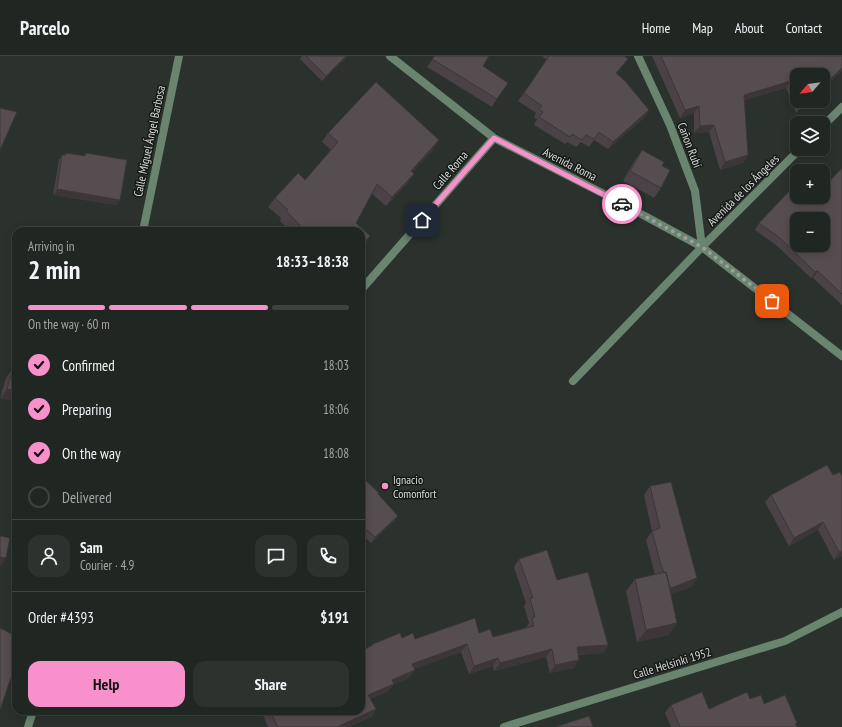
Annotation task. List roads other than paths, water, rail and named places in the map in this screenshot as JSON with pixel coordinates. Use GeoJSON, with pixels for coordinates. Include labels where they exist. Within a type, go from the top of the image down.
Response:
{"type":"FeatureCollection","features":[{"type":"Feature","properties":{"kind":"street","name":"Calle Miguel Ángel Barbosa"},"geometry":{"type":"LineString","coordinates":[[144,227],[179,56]]}},
{"type":"Feature","properties":{"kind":"street","name":"Avenida Roma"},"geometry":{"type":"LineString","coordinates":[[390,56],[494,138],[608,196],[702,247],[842,356]]}},
{"type":"Feature","properties":{"kind":"street","name":"Cañon Rubí"},"geometry":{"type":"LineString","coordinates":[[638,56],[670,125],[695,191],[702,247]]}},
{"type":"Feature","properties":{"kind":"street"},"geometry":{"type":"LineString","coordinates":[[830,119],[842,107]]}},
{"type":"Feature","properties":{"kind":"street","name":"Calle Roma"},"geometry":{"type":"LineString","coordinates":[[365,285],[494,138]]}},
{"type":"Feature","properties":{"kind":"street","name":"Avenida de los Ángeles"},"geometry":{"type":"LineString","coordinates":[[573,381],[702,247],[793,156]]}},
{"type":"Feature","properties":{"kind":"street","name":"Calle Helsinki 1952"},"geometry":{"type":"LineString","coordinates":[[504,727],[785,641],[842,612]]}},
{"type":"Feature","properties":{"kind":"street"},"geometry":{"type":"LineString","coordinates":[[28,727],[32,715]]}},
{"type":"Feature","properties":{"kind":"place","name":"Ignacio Comonfort"},"geometry":{"type":"Point","coordinates":[385,486]}}]}
